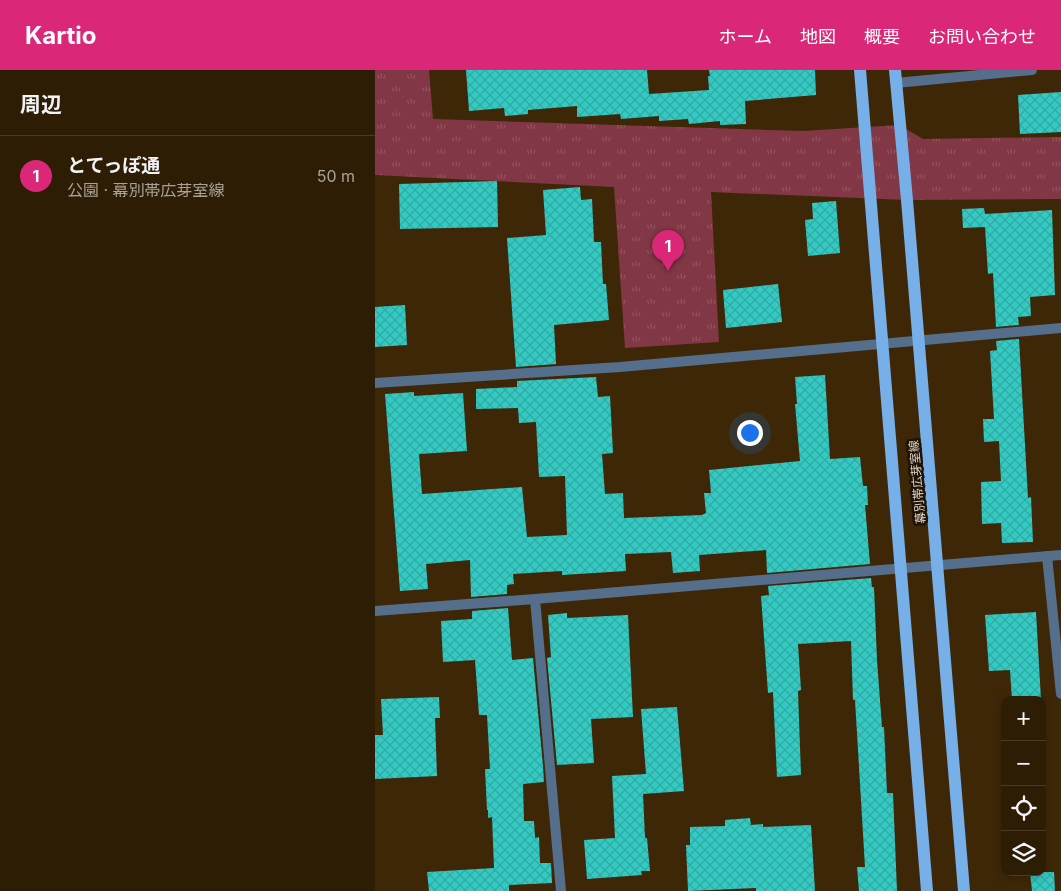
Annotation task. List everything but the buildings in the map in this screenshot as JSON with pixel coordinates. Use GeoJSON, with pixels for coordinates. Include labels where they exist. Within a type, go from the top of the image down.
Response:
{"type":"FeatureCollection","features":[{"type":"Feature","properties":{"kind":"main road","name":"幕別帯広芽室線"},"geometry":{"type":"LineString","coordinates":[[860,70],[927,891]]}},
{"type":"Feature","properties":{"kind":"main road","name":"幕別帯広芽室線"},"geometry":{"type":"LineString","coordinates":[[895,76],[938,566],[964,891]]}},
{"type":"Feature","properties":{"kind":"street"},"geometry":{"type":"LineString","coordinates":[[895,76],[1032,70]]}},
{"type":"Feature","properties":{"kind":"street"},"geometry":{"type":"LineString","coordinates":[[375,383],[620,367],[881,344],[918,339],[1061,328]]}},
{"type":"Feature","properties":{"kind":"street"},"geometry":{"type":"LineString","coordinates":[[375,611],[1061,555]]}},
{"type":"Feature","properties":{"kind":"street"},"geometry":{"type":"LineString","coordinates":[[1047,556],[1061,694]]}},
{"type":"Feature","properties":{"kind":"street"},"geometry":{"type":"LineString","coordinates":[[535,599],[561,891]]}},
{"type":"Feature","properties":{"kind":"green space"},"geometry":{"type":"Polygon","coordinates":[[[375,70],[429,70],[433,119],[803,131],[899,125],[923,139],[1061,137],[1061,199],[907,200],[711,192],[719,342],[625,348],[614,187],[375,175],[375,70]]]}},
{"type":"Feature","properties":{"kind":"place","name":"とてっぽ通"},"geometry":{"type":"Point","coordinates":[668,271]}}]}
